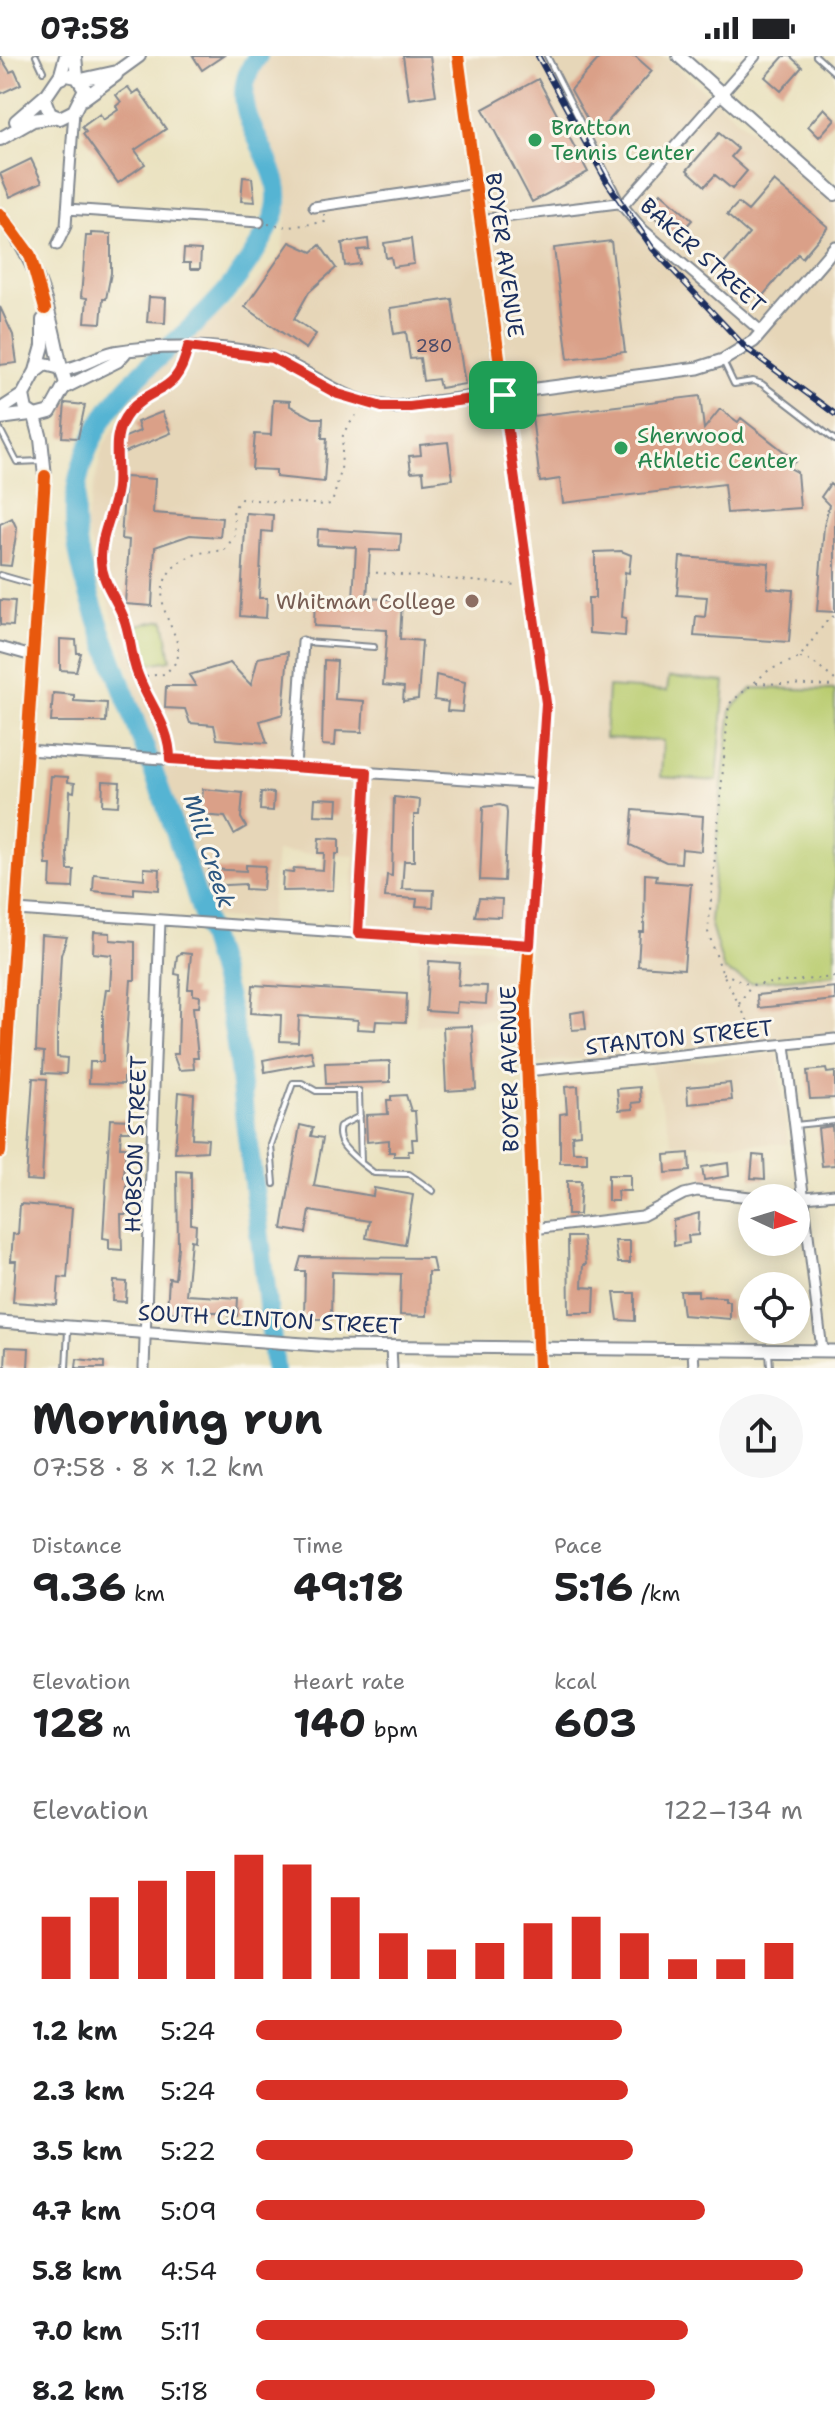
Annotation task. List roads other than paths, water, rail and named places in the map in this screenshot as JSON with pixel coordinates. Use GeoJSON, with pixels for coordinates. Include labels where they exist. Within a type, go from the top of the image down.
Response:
{"type":"FeatureCollection","features":[{"type":"Feature","properties":{"kind":"main road"},"geometry":{"type":"LineString","coordinates":[[0,131],[29,112],[46,95],[58,79],[66,56]]}},
{"type":"Feature","properties":{"kind":"main road"},"geometry":{"type":"LineString","coordinates":[[75,56],[79,78],[85,89],[83,99]]}},
{"type":"Feature","properties":{"kind":"main road"},"geometry":{"type":"LineString","coordinates":[[58,79],[67,75],[79,78],[117,72],[139,56]]}},
{"type":"Feature","properties":{"kind":"main road"},"geometry":{"type":"LineString","coordinates":[[679,56],[835,194]]}},
{"type":"Feature","properties":{"kind":"main road"},"geometry":{"type":"LineString","coordinates":[[0,139],[33,120],[57,118],[74,111],[83,99],[116,78],[117,72]]}},
{"type":"Feature","properties":{"kind":"main road"},"geometry":{"type":"LineString","coordinates":[[46,95],[46,110],[57,118]]}},
{"type":"Feature","properties":{"kind":"main road"},"geometry":{"type":"LineString","coordinates":[[0,214],[30,255],[61,369],[66,377],[64,388],[52,409],[50,469],[45,476]]}},
{"type":"Feature","properties":{"kind":"main road"},"geometry":{"type":"LineString","coordinates":[[0,1152],[45,476],[32,415],[23,405],[23,395],[36,371],[43,346],[45,309]]}},
{"type":"Feature","properties":{"kind":"main road"},"geometry":{"type":"LineString","coordinates":[[36,371],[45,364],[61,369]]}},
{"type":"Feature","properties":{"kind":"main road"},"geometry":{"type":"LineString","coordinates":[[0,410],[23,395]]}},
{"type":"Feature","properties":{"kind":"main road"},"geometry":{"type":"LineString","coordinates":[[0,418],[32,415],[52,409]]}},
{"type":"Feature","properties":{"kind":"street","name":"BOYER AVENUE"},"geometry":{"type":"LineString","coordinates":[[458,56],[546,703],[525,1009],[539,1368]]}},
{"type":"Feature","properties":{"kind":"street"},"geometry":{"type":"LineString","coordinates":[[480,220],[621,204],[630,199],[755,56]]}},
{"type":"Feature","properties":{"kind":"street"},"geometry":{"type":"LineString","coordinates":[[57,245],[66,226],[74,111]]}},
{"type":"Feature","properties":{"kind":"street"},"geometry":{"type":"LineString","coordinates":[[57,118],[71,134]]}},
{"type":"Feature","properties":{"kind":"street"},"geometry":{"type":"LineString","coordinates":[[318,206],[476,183]]}},
{"type":"Feature","properties":{"kind":"street","name":"BAKER STREET"},"geometry":{"type":"LineString","coordinates":[[621,204],[642,229],[762,332]]}},
{"type":"Feature","properties":{"kind":"street"},"geometry":{"type":"LineString","coordinates":[[67,209],[259,222]]}},
{"type":"Feature","properties":{"kind":"street"},"geometry":{"type":"LineString","coordinates":[[61,369],[87,365],[114,352],[148,348],[210,349],[272,358],[338,394],[367,404],[410,407],[698,368],[746,348],[835,247]]}},
{"type":"Feature","properties":{"kind":"street"},"geometry":{"type":"LineString","coordinates":[[64,388],[118,361],[125,353]]}},
{"type":"Feature","properties":{"kind":"street"},"geometry":{"type":"LineString","coordinates":[[295,767],[303,642]]}},
{"type":"Feature","properties":{"kind":"street"},"geometry":{"type":"LineString","coordinates":[[0,647],[32,656]]}},
{"type":"Feature","properties":{"kind":"street"},"geometry":{"type":"LineString","coordinates":[[26,750],[541,784]]}},
{"type":"Feature","properties":{"kind":"street"},"geometry":{"type":"LineString","coordinates":[[358,933],[367,772]]}},
{"type":"Feature","properties":{"kind":"street"},"geometry":{"type":"LineString","coordinates":[[16,910],[530,945]]}},
{"type":"Feature","properties":{"kind":"street","name":"HOBSON STREET"},"geometry":{"type":"LineString","coordinates":[[144,1368],[160,920]]}},
{"type":"Feature","properties":{"kind":"street","name":"STANTON STREET"},"geometry":{"type":"LineString","coordinates":[[527,1071],[835,1039]]}},
{"type":"Feature","properties":{"kind":"street"},"geometry":{"type":"LineString","coordinates":[[785,1045],[798,1184]]}},
{"type":"Feature","properties":{"kind":"street"},"geometry":{"type":"LineString","coordinates":[[533,1229],[642,1216],[684,1194],[697,1191],[738,1196]]}},
{"type":"Feature","properties":{"kind":"street"},"geometry":{"type":"LineString","coordinates":[[810,1196],[835,1194]]}},
{"type":"Feature","properties":{"kind":"street"},"geometry":{"type":"LineString","coordinates":[[808,1256],[822,1350]]}},
{"type":"Feature","properties":{"kind":"street","name":"SOUTH CLINTON STREET"},"geometry":{"type":"LineString","coordinates":[[0,1322],[282,1343],[835,1351]]}},
{"type":"Feature","properties":{"kind":"street"},"geometry":{"type":"LineString","coordinates":[[391,1346],[392,1368]]}},
{"type":"Feature","properties":{"kind":"street"},"geometry":{"type":"LineString","coordinates":[[693,1351],[694,1368]]}},
{"type":"Feature","properties":{"kind":"lane"},"geometry":{"type":"LineString","coordinates":[[36,56],[43,71]]}},
{"type":"Feature","properties":{"kind":"lane"},"geometry":{"type":"LineString","coordinates":[[547,56],[621,204]]}},
{"type":"Feature","properties":{"kind":"lane"},"geometry":{"type":"LineString","coordinates":[[816,56],[835,73]]}},
{"type":"Feature","properties":{"kind":"lane"},"geometry":{"type":"LineString","coordinates":[[723,360],[729,379],[734,384],[753,381],[762,384],[835,440]]}},
{"type":"Feature","properties":{"kind":"lane"},"geometry":{"type":"LineString","coordinates":[[0,429],[17,462],[43,461]]}},
{"type":"Feature","properties":{"kind":"lane"},"geometry":{"type":"LineString","coordinates":[[0,575],[37,585]]}},
{"type":"Feature","properties":{"kind":"lane"},"geometry":{"type":"LineString","coordinates":[[303,642],[374,647]]}},
{"type":"Feature","properties":{"kind":"lane"},"geometry":{"type":"LineString","coordinates":[[274,1184],[271,1145],[293,1083],[302,1083],[316,1091],[359,1091],[361,1163]]}},
{"type":"Feature","properties":{"kind":"lane"},"geometry":{"type":"LineString","coordinates":[[360,1116],[340,1126],[344,1146],[374,1173],[409,1174],[433,1191]]}},
{"type":"Feature","properties":{"kind":"lane"},"geometry":{"type":"LineString","coordinates":[[795,1125],[835,1121]]}},
{"type":"Feature","properties":{"kind":"lane"},"geometry":{"type":"LineString","coordinates":[[66,1368],[68,1327]]}},
{"type":"Feature","properties":{"kind":"lane"},"geometry":{"type":"LineString","coordinates":[[769,1351],[770,1368]]}},
{"type":"Feature","properties":{"kind":"waterway","name":"Mill Creek"},"geometry":{"type":"LineString","coordinates":[[258,56],[246,79],[244,100],[249,120],[275,180],[277,201],[271,223],[251,258],[227,290],[134,380],[104,418],[81,468],[75,517],[88,591],[190,876],[229,1007],[237,1049],[275,1368]]}},
{"type":"Feature","properties":{"kind":"railway"},"geometry":{"type":"LineString","coordinates":[[538,56],[607,182],[653,249],[746,348],[835,414]]}},
{"type":"Feature","properties":{"kind":"place","name":"Bratton Tennis Center"},"geometry":{"type":"Point","coordinates":[535,140]}},
{"type":"Feature","properties":{"kind":"place","name":"Sherwood Athletic Center"},"geometry":{"type":"Point","coordinates":[621,448]}},
{"type":"Feature","properties":{"kind":"place","name":"Whitman College"},"geometry":{"type":"Point","coordinates":[472,601]}}]}
